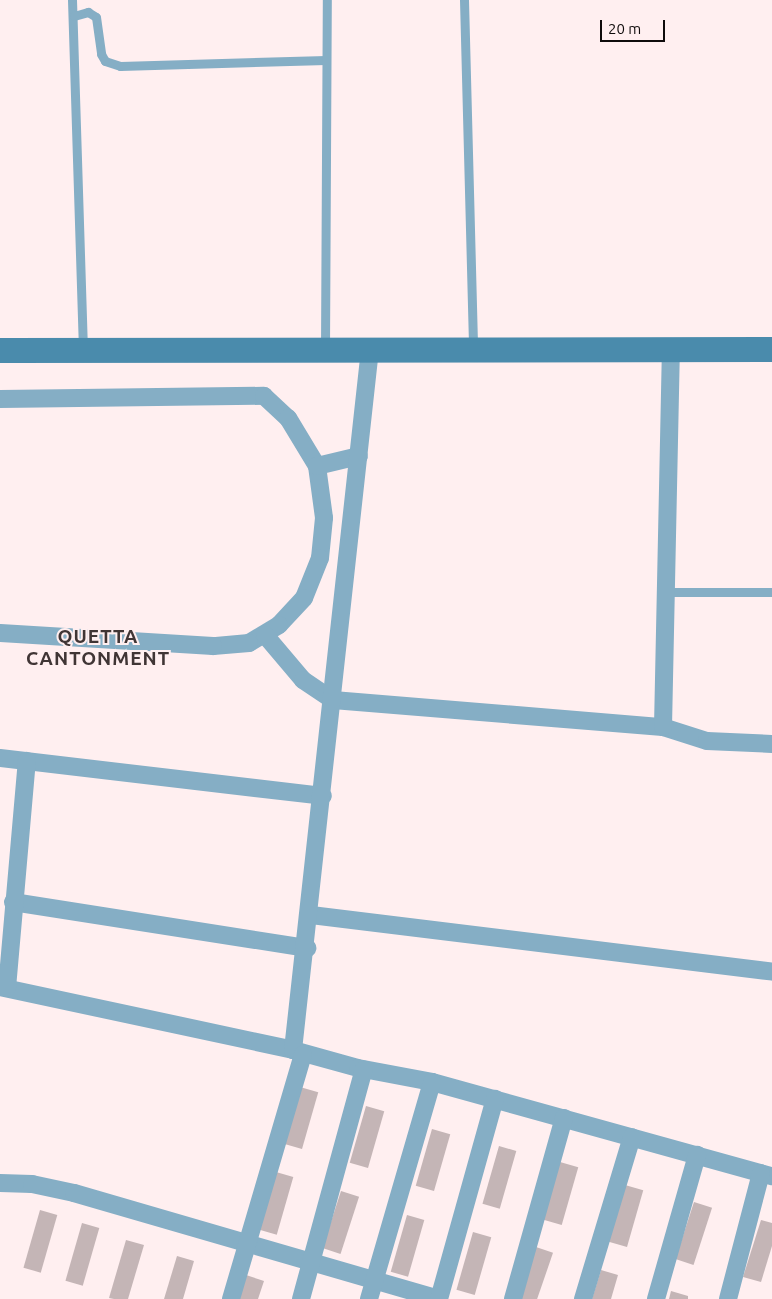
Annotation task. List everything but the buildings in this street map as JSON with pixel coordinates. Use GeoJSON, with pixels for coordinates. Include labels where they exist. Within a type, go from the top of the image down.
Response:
{"type":"FeatureCollection","features":[{"type":"Feature","properties":{"kind":"main road"},"geometry":{"type":"LineString","coordinates":[[0,350],[772,349]]}},
{"type":"Feature","properties":{"kind":"street"},"geometry":{"type":"LineString","coordinates":[[231,1299],[248,1243],[298,1052],[310,915],[370,349]]}},
{"type":"Feature","properties":{"kind":"street"},"geometry":{"type":"LineString","coordinates":[[663,727],[671,349]]}},
{"type":"Feature","properties":{"kind":"street"},"geometry":{"type":"LineString","coordinates":[[0,399],[264,396],[288,418],[318,466],[324,518],[320,558],[304,598],[265,635],[242,644],[213,646],[0,633]]}},
{"type":"Feature","properties":{"kind":"street"},"geometry":{"type":"LineString","coordinates":[[318,466],[359,456]]}},
{"type":"Feature","properties":{"kind":"street"},"geometry":{"type":"LineString","coordinates":[[265,635],[303,680],[333,700],[663,727],[707,741],[772,744]]}},
{"type":"Feature","properties":{"kind":"street"},"geometry":{"type":"LineString","coordinates":[[0,758],[323,796]]}},
{"type":"Feature","properties":{"kind":"street"},"geometry":{"type":"LineString","coordinates":[[27,761],[9,892],[3,988],[298,1052],[364,1070],[432,1082],[767,1175],[728,1299]]}},
{"type":"Feature","properties":{"kind":"street"},"geometry":{"type":"LineString","coordinates":[[9,892],[307,948]]}},
{"type":"Feature","properties":{"kind":"street"},"geometry":{"type":"LineString","coordinates":[[310,915],[772,972]]}},
{"type":"Feature","properties":{"kind":"street"},"geometry":{"type":"LineString","coordinates":[[301,1299],[364,1070]]}},
{"type":"Feature","properties":{"kind":"street"},"geometry":{"type":"LineString","coordinates":[[369,1299],[432,1082]]}},
{"type":"Feature","properties":{"kind":"street"},"geometry":{"type":"LineString","coordinates":[[0,1183],[32,1184],[74,1193],[439,1299],[495,1099]]}},
{"type":"Feature","properties":{"kind":"street"},"geometry":{"type":"LineString","coordinates":[[513,1299],[564,1118]]}},
{"type":"Feature","properties":{"kind":"street"},"geometry":{"type":"LineString","coordinates":[[583,1299],[632,1137]]}},
{"type":"Feature","properties":{"kind":"street"},"geometry":{"type":"LineString","coordinates":[[656,1299],[697,1155]]}},
{"type":"Feature","properties":{"kind":"lane"},"geometry":{"type":"LineString","coordinates":[[72,0],[83,350]]}},
{"type":"Feature","properties":{"kind":"lane"},"geometry":{"type":"LineString","coordinates":[[325,350],[327,0]]}},
{"type":"Feature","properties":{"kind":"lane"},"geometry":{"type":"LineString","coordinates":[[464,0],[473,349]]}},
{"type":"Feature","properties":{"kind":"lane"},"geometry":{"type":"LineString","coordinates":[[74,16],[88,12],[96,17],[101,54],[105,61],[120,66],[326,60]]}},
{"type":"Feature","properties":{"kind":"lane"},"geometry":{"type":"LineString","coordinates":[[666,592],[772,592]]}},
{"type":"Feature","properties":{"kind":"district","name":"QUETTA CANTONMENT"},"geometry":{"type":"Point","coordinates":[98,648]}}]}
